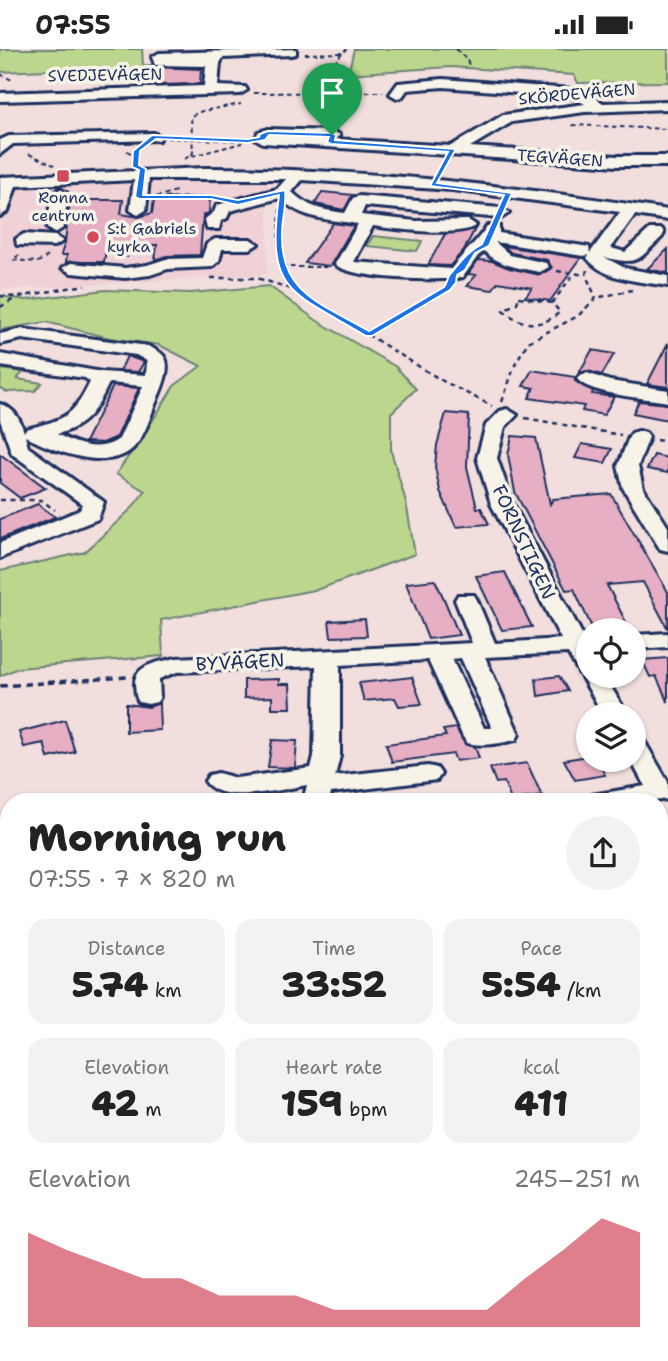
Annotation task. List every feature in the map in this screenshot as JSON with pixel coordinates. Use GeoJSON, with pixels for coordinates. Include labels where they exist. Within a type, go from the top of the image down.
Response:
{"type":"FeatureCollection","features":[{"type":"Feature","properties":{"kind":"street"},"geometry":{"type":"LineString","coordinates":[[201,94],[214,58],[291,51]]}},
{"type":"Feature","properties":{"kind":"street"},"geometry":{"type":"LineString","coordinates":[[497,110],[397,94],[403,86],[443,83],[571,93],[583,96],[599,107]]}},
{"type":"Feature","properties":{"kind":"street","name":"SVEDJEVÄGEN"},"geometry":{"type":"LineString","coordinates":[[0,97],[241,91]]}},
{"type":"Feature","properties":{"kind":"street","name":"SKÖRDEVÄGEN"},"geometry":{"type":"LineString","coordinates":[[443,168],[497,110],[550,113],[599,107],[668,105]]}},
{"type":"Feature","properties":{"kind":"street"},"geometry":{"type":"LineString","coordinates":[[550,113],[572,120]]}},
{"type":"Feature","properties":{"kind":"street"},"geometry":{"type":"LineString","coordinates":[[3,147],[154,137]]}},
{"type":"Feature","properties":{"kind":"street"},"geometry":{"type":"LineString","coordinates":[[262,140],[332,139],[421,148],[443,168],[509,193],[668,215]]}},
{"type":"Feature","properties":{"kind":"street"},"geometry":{"type":"LineString","coordinates":[[523,155],[525,148],[531,147],[604,153],[668,153]]}},
{"type":"Feature","properties":{"kind":"street","name":"TEGVÄGEN"},"geometry":{"type":"LineString","coordinates":[[443,168],[523,155],[618,162],[668,161]]}},
{"type":"Feature","properties":{"kind":"street"},"geometry":{"type":"LineString","coordinates":[[0,211],[4,182],[142,172],[296,175],[443,168]]}},
{"type":"Feature","properties":{"kind":"street"},"geometry":{"type":"LineString","coordinates":[[138,204],[142,172]]}},
{"type":"Feature","properties":{"kind":"street"},"geometry":{"type":"LineString","coordinates":[[213,226],[214,219],[222,215],[223,208],[283,192],[296,175]]}},
{"type":"Feature","properties":{"kind":"street"},"geometry":{"type":"LineString","coordinates":[[283,192],[298,208],[360,220],[416,226],[470,226],[475,211],[501,213]]}},
{"type":"Feature","properties":{"kind":"street"},"geometry":{"type":"LineString","coordinates":[[360,220],[344,264],[350,267],[434,275],[453,274],[462,268],[472,252],[488,240],[509,193]]}},
{"type":"Feature","properties":{"kind":"street"},"geometry":{"type":"LineString","coordinates":[[24,239],[23,241],[55,234],[60,194]]}},
{"type":"Feature","properties":{"kind":"street"},"geometry":{"type":"LineString","coordinates":[[600,255],[631,209]]}},
{"type":"Feature","properties":{"kind":"street"},"geometry":{"type":"LineString","coordinates":[[600,255],[607,253],[629,258],[656,233]]}},
{"type":"Feature","properties":{"kind":"street"},"geometry":{"type":"LineString","coordinates":[[488,240],[583,251]]}},
{"type":"Feature","properties":{"kind":"street"},"geometry":{"type":"LineString","coordinates":[[488,240],[504,260],[540,267]]}},
{"type":"Feature","properties":{"kind":"street"},"geometry":{"type":"LineString","coordinates":[[71,268],[125,273],[150,270],[166,264],[206,263],[210,261],[215,244],[250,244]]}},
{"type":"Feature","properties":{"kind":"street"},"geometry":{"type":"LineString","coordinates":[[600,255],[615,269],[668,281]]}},
{"type":"Feature","properties":{"kind":"street"},"geometry":{"type":"LineString","coordinates":[[0,339],[22,334],[141,349],[156,358],[158,365],[153,381],[128,442],[118,449],[99,452],[74,451],[38,432]]}},
{"type":"Feature","properties":{"kind":"street"},"geometry":{"type":"LineString","coordinates":[[0,360],[50,370],[89,373],[99,377],[153,381]]}},
{"type":"Feature","properties":{"kind":"street"},"geometry":{"type":"LineString","coordinates":[[15,435],[65,426],[85,413],[100,382],[99,377]]}},
{"type":"Feature","properties":{"kind":"street"},"geometry":{"type":"LineString","coordinates":[[587,379],[606,386],[668,397]]}},
{"type":"Feature","properties":{"kind":"street"},"geometry":{"type":"LineString","coordinates":[[0,411],[10,419],[19,450],[93,502],[90,514],[0,551]]}},
{"type":"Feature","properties":{"kind":"street","name":"FORNSTIGEN"},"geometry":{"type":"LineString","coordinates":[[507,415],[495,425],[487,459],[502,504],[576,636]]}},
{"type":"Feature","properties":{"kind":"street"},"geometry":{"type":"LineString","coordinates":[[639,437],[628,467],[633,488],[668,544]]}},
{"type":"Feature","properties":{"kind":"street"},"geometry":{"type":"LineString","coordinates":[[436,651],[476,737],[507,734],[478,648],[466,600]]}},
{"type":"Feature","properties":{"kind":"street"},"geometry":{"type":"LineString","coordinates":[[646,641],[668,640]]}},
{"type":"Feature","properties":{"kind":"street","name":"BYVÄGEN"},"geometry":{"type":"LineString","coordinates":[[153,671],[188,664],[576,645]]}},
{"type":"Feature","properties":{"kind":"street"},"geometry":{"type":"LineString","coordinates":[[320,787],[327,756],[328,658]]}},
{"type":"Feature","properties":{"kind":"street"},"geometry":{"type":"LineString","coordinates":[[148,697],[147,679],[153,671]]}},
{"type":"Feature","properties":{"kind":"street"},"geometry":{"type":"LineString","coordinates":[[646,766],[661,792],[654,793]]}},
{"type":"Feature","properties":{"kind":"street"},"geometry":{"type":"LineString","coordinates":[[218,781],[234,787],[320,787],[428,774]]}},
{"type":"Feature","properties":{"kind":"path"},"geometry":{"type":"LineString","coordinates":[[456,49],[467,60],[470,68]]}},
{"type":"Feature","properties":{"kind":"path"},"geometry":{"type":"LineString","coordinates":[[192,156],[191,116],[198,111],[242,104],[241,91],[328,94],[366,91],[354,87],[338,75],[335,62],[343,53]]}},
{"type":"Feature","properties":{"kind":"path"},"geometry":{"type":"LineString","coordinates":[[0,74],[14,81]]}},
{"type":"Feature","properties":{"kind":"path"},"geometry":{"type":"LineString","coordinates":[[572,120],[668,129]]}},
{"type":"Feature","properties":{"kind":"path"},"geometry":{"type":"LineString","coordinates":[[142,172],[135,167],[137,151],[154,137],[262,140]]}},
{"type":"Feature","properties":{"kind":"path"},"geometry":{"type":"LineString","coordinates":[[176,162],[262,140]]}},
{"type":"Feature","properties":{"kind":"path"},"geometry":{"type":"LineString","coordinates":[[3,147],[57,166]]}},
{"type":"Feature","properties":{"kind":"path"},"geometry":{"type":"LineString","coordinates":[[283,192],[278,233],[281,268],[295,290]]}},
{"type":"Feature","properties":{"kind":"path"},"geometry":{"type":"LineString","coordinates":[[138,204],[211,197],[238,202]]}},
{"type":"Feature","properties":{"kind":"path"},"geometry":{"type":"LineString","coordinates":[[596,298],[586,275],[588,265],[600,255]]}},
{"type":"Feature","properties":{"kind":"path"},"geometry":{"type":"LineString","coordinates":[[281,268],[350,267]]}},
{"type":"Feature","properties":{"kind":"path"},"geometry":{"type":"LineString","coordinates":[[540,267],[573,275],[586,275]]}},
{"type":"Feature","properties":{"kind":"path"},"geometry":{"type":"LineString","coordinates":[[369,334],[447,289],[452,283],[453,274]]}},
{"type":"Feature","properties":{"kind":"path"},"geometry":{"type":"LineString","coordinates":[[552,303],[573,275]]}},
{"type":"Feature","properties":{"kind":"path"},"geometry":{"type":"LineString","coordinates":[[206,278],[257,278],[295,290],[441,380],[499,410],[522,349],[535,338],[589,311],[596,298],[632,290]]}},
{"type":"Feature","properties":{"kind":"path"},"geometry":{"type":"LineString","coordinates":[[0,296],[18,297],[86,285]]}},
{"type":"Feature","properties":{"kind":"path"},"geometry":{"type":"LineString","coordinates":[[0,307],[18,297]]}},
{"type":"Feature","properties":{"kind":"path"},"geometry":{"type":"LineString","coordinates":[[519,297],[552,303],[561,311],[556,317],[534,326],[524,324],[503,310],[517,303],[519,297]]}},
{"type":"Feature","properties":{"kind":"path"},"geometry":{"type":"LineString","coordinates":[[507,415],[668,442]]}},
{"type":"Feature","properties":{"kind":"path"},"geometry":{"type":"LineString","coordinates":[[0,500],[41,500],[62,516]]}},
{"type":"Feature","properties":{"kind":"path"},"geometry":{"type":"LineString","coordinates":[[0,686],[128,676],[153,671]]}},
{"type":"Feature","properties":{"kind":"shaded area","name":"Ronna centrum"},"geometry":{"type":"Polygon","coordinates":[[[269,177],[267,274],[0,290],[0,221],[10,185],[269,177]]]}},
{"type":"Feature","properties":{"kind":"green space"},"geometry":{"type":"Polygon","coordinates":[[[0,49],[142,49],[143,65],[208,65],[207,73],[124,73],[98,68],[0,72],[0,49]]]}},
{"type":"Feature","properties":{"kind":"green space"},"geometry":{"type":"Polygon","coordinates":[[[354,49],[668,49],[668,82],[578,83],[574,75],[450,67],[348,74],[354,49]]]}},
{"type":"Feature","properties":{"kind":"green space"},"geometry":{"type":"Polygon","coordinates":[[[373,236],[422,241],[417,251],[367,246],[373,236]]]}},
{"type":"Feature","properties":{"kind":"green space"},"geometry":{"type":"Polygon","coordinates":[[[269,286],[316,320],[396,367],[416,389],[391,413],[391,451],[406,502],[415,554],[319,589],[161,620],[163,656],[18,668],[0,676],[0,571],[85,552],[131,509],[145,491],[116,474],[174,386],[201,366],[159,345],[110,338],[46,322],[0,330],[0,296],[26,300],[105,290],[191,293],[269,286]]]}},
{"type":"Feature","properties":{"kind":"green space"},"geometry":{"type":"Polygon","coordinates":[[[1,369],[23,372],[17,379],[42,383],[35,391],[7,392],[0,388],[1,369]]]}},
{"type":"Feature","properties":{"kind":"building"},"geometry":{"type":"Polygon","coordinates":[[[154,67],[201,69],[200,84],[156,85],[154,67]]]}},
{"type":"Feature","properties":{"kind":"building"},"geometry":{"type":"Polygon","coordinates":[[[322,192],[354,195],[344,210],[315,204],[322,192]]]}},
{"type":"Feature","properties":{"kind":"building"},"geometry":{"type":"Polygon","coordinates":[[[210,198],[209,213],[203,215],[200,255],[166,256],[155,260],[157,245],[107,245],[104,262],[66,262],[67,255],[61,255],[70,200],[123,200],[121,214],[139,217],[152,213],[154,199],[210,198]]]}},
{"type":"Feature","properties":{"kind":"building"},"geometry":{"type":"Polygon","coordinates":[[[333,223],[354,226],[330,266],[305,263],[333,223]]]}},
{"type":"Feature","properties":{"kind":"building"},"geometry":{"type":"Polygon","coordinates":[[[475,229],[464,250],[450,266],[428,265],[445,234],[475,229]]]}},
{"type":"Feature","properties":{"kind":"building"},"geometry":{"type":"Polygon","coordinates":[[[504,246],[581,258],[550,301],[525,297],[532,288],[498,282],[492,290],[467,286],[476,275],[468,274],[478,260],[492,261],[540,275],[552,268],[547,260],[511,253],[504,246]]]}},
{"type":"Feature","properties":{"kind":"building"},"geometry":{"type":"Polygon","coordinates":[[[668,249],[668,273],[647,269],[668,249]]]}},
{"type":"Feature","properties":{"kind":"building"},"geometry":{"type":"Polygon","coordinates":[[[668,343],[668,387],[647,384],[668,343]]]}},
{"type":"Feature","properties":{"kind":"building"},"geometry":{"type":"Polygon","coordinates":[[[592,350],[614,354],[602,375],[588,371],[579,373],[592,350]]]}},
{"type":"Feature","properties":{"kind":"building"},"geometry":{"type":"Polygon","coordinates":[[[127,356],[144,362],[138,372],[120,371],[127,356]]]}},
{"type":"Feature","properties":{"kind":"building"},"geometry":{"type":"Polygon","coordinates":[[[532,370],[575,377],[575,381],[593,391],[592,394],[614,397],[604,415],[582,411],[584,406],[529,398],[534,388],[523,386],[532,370]]]}},
{"type":"Feature","properties":{"kind":"building"},"geometry":{"type":"Polygon","coordinates":[[[113,386],[139,388],[117,437],[103,443],[85,442],[113,386]]]}},
{"type":"Feature","properties":{"kind":"building"},"geometry":{"type":"Polygon","coordinates":[[[639,401],[668,404],[668,420],[633,413],[639,401]]]}},
{"type":"Feature","properties":{"kind":"building"},"geometry":{"type":"Polygon","coordinates":[[[446,413],[469,415],[467,467],[477,508],[481,508],[489,524],[456,527],[440,491],[435,467],[437,445],[446,413]]]}},
{"type":"Feature","properties":{"kind":"building"},"geometry":{"type":"Polygon","coordinates":[[[512,436],[536,438],[550,504],[553,499],[611,494],[668,592],[668,629],[643,582],[607,585],[624,618],[587,618],[574,589],[566,590],[515,492],[508,455],[512,436]]]}},
{"type":"Feature","properties":{"kind":"building"},"geometry":{"type":"Polygon","coordinates":[[[582,444],[612,449],[605,463],[575,458],[582,444]]]}},
{"type":"Feature","properties":{"kind":"building"},"geometry":{"type":"Polygon","coordinates":[[[0,454],[46,488],[20,498],[0,483],[0,454]]]}},
{"type":"Feature","properties":{"kind":"building"},"geometry":{"type":"Polygon","coordinates":[[[654,455],[668,458],[668,473],[647,469],[654,455]]]}},
{"type":"Feature","properties":{"kind":"building"},"geometry":{"type":"Polygon","coordinates":[[[38,504],[55,517],[0,539],[0,519],[38,504]]]}},
{"type":"Feature","properties":{"kind":"building"},"geometry":{"type":"Polygon","coordinates":[[[505,572],[532,627],[502,630],[476,576],[505,572]]]}},
{"type":"Feature","properties":{"kind":"building"},"geometry":{"type":"Polygon","coordinates":[[[435,580],[459,635],[428,639],[406,583],[435,580]]]}},
{"type":"Feature","properties":{"kind":"building"},"geometry":{"type":"Polygon","coordinates":[[[365,619],[367,636],[331,637],[329,621],[365,619]]]}},
{"type":"Feature","properties":{"kind":"building"},"geometry":{"type":"Polygon","coordinates":[[[668,658],[668,702],[656,676],[650,677],[646,660],[668,658]]]}},
{"type":"Feature","properties":{"kind":"building"},"geometry":{"type":"Polygon","coordinates":[[[559,676],[568,691],[538,696],[536,679],[559,676]]]}},
{"type":"Feature","properties":{"kind":"building"},"geometry":{"type":"Polygon","coordinates":[[[412,677],[422,704],[399,706],[395,698],[364,701],[359,683],[412,677]]]}},
{"type":"Feature","properties":{"kind":"building"},"geometry":{"type":"Polygon","coordinates":[[[279,679],[279,684],[290,684],[291,708],[272,708],[272,697],[244,698],[244,680],[279,679]]]}},
{"type":"Feature","properties":{"kind":"building"},"geometry":{"type":"Polygon","coordinates":[[[159,703],[160,730],[126,732],[126,704],[149,707],[159,703]]]}},
{"type":"Feature","properties":{"kind":"building"},"geometry":{"type":"Polygon","coordinates":[[[65,720],[75,752],[48,758],[44,743],[24,747],[19,732],[65,720]]]}},
{"type":"Feature","properties":{"kind":"building"},"geometry":{"type":"Polygon","coordinates":[[[456,728],[465,744],[475,747],[479,758],[456,761],[453,754],[392,762],[386,744],[446,736],[443,730],[456,728]]]}},
{"type":"Feature","properties":{"kind":"building"},"geometry":{"type":"Polygon","coordinates":[[[272,740],[297,741],[295,768],[268,767],[272,740]]]}},
{"type":"Feature","properties":{"kind":"building"},"geometry":{"type":"Polygon","coordinates":[[[576,758],[576,772],[604,772],[605,775],[575,780],[564,760],[576,758]]]}},
{"type":"Feature","properties":{"kind":"building"},"geometry":{"type":"Polygon","coordinates":[[[527,763],[541,793],[508,793],[504,782],[496,783],[490,768],[527,763]]]}},
{"type":"Feature","properties":{"kind":"place","name":"Ronna centrum"},"geometry":{"type":"Point","coordinates":[63,176]}},
{"type":"Feature","properties":{"kind":"place","name":"S:t Gabriels kyrka"},"geometry":{"type":"Point","coordinates":[93,237]}},
{"type":"Feature","properties":{"kind":"route"},"geometry":{"type":"LineString","coordinates":[[309,132],[332,135],[331,142],[453,150],[433,185],[509,193],[485,246],[472,252],[462,268],[453,274],[452,283],[447,289],[369,334],[295,290],[281,268],[278,233],[283,192],[238,202],[211,197],[139,197],[142,169],[135,167],[137,151],[154,137],[248,141],[263,139],[263,135],[268,133],[309,132]]}}]}
